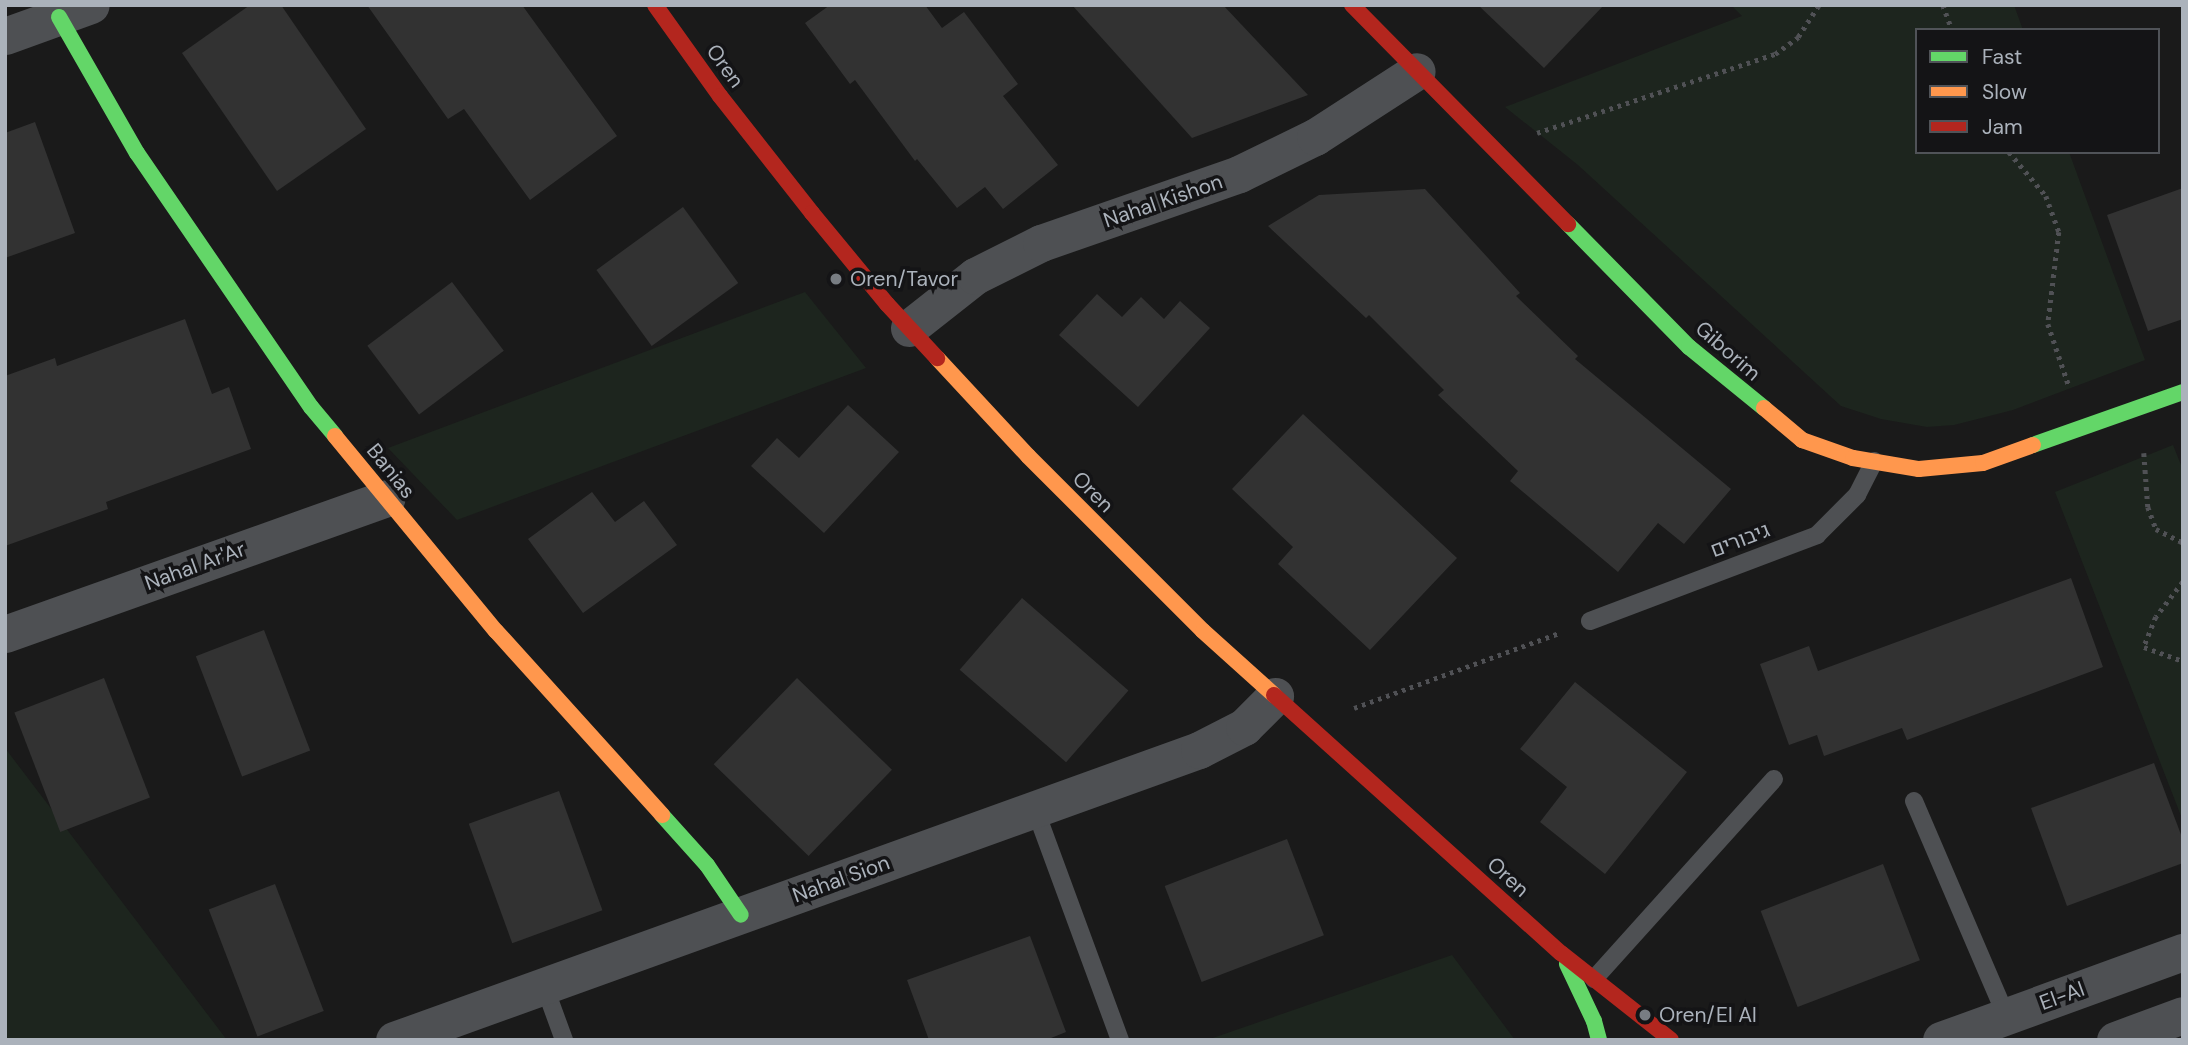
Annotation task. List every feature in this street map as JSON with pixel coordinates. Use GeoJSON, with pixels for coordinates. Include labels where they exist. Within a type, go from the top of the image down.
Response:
{"type":"FeatureCollection","features":[{"type":"Feature","properties":{"kind":"street","name":"Oren"},"geometry":{"type":"LineString","coordinates":[[655,5],[778,170],[909,328],[1123,552],[1203,631],[1561,953],[1671,1040]]}},
{"type":"Feature","properties":{"kind":"street","name":"Giborim"},"geometry":{"type":"LineString","coordinates":[[1352,5],[1689,347],[1802,440],[1853,458],[1919,469],[1983,463],[2183,392]]}},
{"type":"Feature","properties":{"kind":"street"},"geometry":{"type":"LineString","coordinates":[[5,36],[75,11]]}},
{"type":"Feature","properties":{"kind":"street","name":"Banias"},"geometry":{"type":"LineString","coordinates":[[75,11],[137,153],[311,407],[496,631],[707,865],[741,915]]}},
{"type":"Feature","properties":{"kind":"street","name":"Nahal Kishon"},"geometry":{"type":"LineString","coordinates":[[909,328],[975,276],[1041,243],[1239,174],[1315,137],[1417,71]]}},
{"type":"Feature","properties":{"kind":"street","name":"Nahal Ar'Ar"},"geometry":{"type":"LineString","coordinates":[[5,634],[386,498]]}},
{"type":"Feature","properties":{"kind":"street","name":"Nahal Sion"},"geometry":{"type":"LineString","coordinates":[[394,1040],[1199,750],[1244,727],[1275,696]]}},
{"type":"Feature","properties":{"kind":"street","name":"El-Al"},"geometry":{"type":"LineString","coordinates":[[1941,1040],[2183,952]]}},
{"type":"Feature","properties":{"kind":"street","name":"Oren"},"geometry":{"type":"LineString","coordinates":[[1561,953],[1583,996],[1599,1040]]}},
{"type":"Feature","properties":{"kind":"street"},"geometry":{"type":"LineString","coordinates":[[2115,1040],[2183,1015]]}},
{"type":"Feature","properties":{"kind":"lane","name":"גיבורים"},"geometry":{"type":"LineString","coordinates":[[1590,621],[1817,536],[1857,495],[1874,461]]}},
{"type":"Feature","properties":{"kind":"lane"},"geometry":{"type":"LineString","coordinates":[[1594,979],[1774,779]]}},
{"type":"Feature","properties":{"kind":"lane"},"geometry":{"type":"LineString","coordinates":[[1914,801],[2006,1016]]}},
{"type":"Feature","properties":{"kind":"lane"},"geometry":{"type":"LineString","coordinates":[[1035,808],[1120,1040]]}},
{"type":"Feature","properties":{"kind":"lane"},"geometry":{"type":"LineString","coordinates":[[544,985],[564,1040]]}},
{"type":"Feature","properties":{"kind":"path"},"geometry":{"type":"LineString","coordinates":[[1493,148],[1775,54],[1798,37],[1819,5]]}},
{"type":"Feature","properties":{"kind":"path"},"geometry":{"type":"LineString","coordinates":[[1943,5],[1951,28]]}},
{"type":"Feature","properties":{"kind":"path"},"geometry":{"type":"LineString","coordinates":[[2011,154],[2046,196],[2059,232],[2048,324],[2054,348],[2085,425]]}},
{"type":"Feature","properties":{"kind":"path"},"geometry":{"type":"LineString","coordinates":[[2145,456],[2148,507],[2157,529],[2183,542]]}},
{"type":"Feature","properties":{"kind":"path"},"geometry":{"type":"LineString","coordinates":[[2183,582],[2156,617],[2144,647],[2183,661]]}},
{"type":"Feature","properties":{"kind":"path"},"geometry":{"type":"LineString","coordinates":[[1307,725],[1590,621]]}},
{"type":"Feature","properties":{"kind":"shaded area"},"geometry":{"type":"Polygon","coordinates":[[[1731,5],[2014,5],[2022,28],[1915,28],[1915,154],[2070,154],[2145,360],[2013,410],[1954,425],[1927,427],[1881,419],[1841,406],[1578,165],[1505,107],[1742,16],[1731,5]]]}},
{"type":"Feature","properties":{"kind":"shaded area"},"geometry":{"type":"Polygon","coordinates":[[[805,292],[866,368],[457,520],[388,448],[805,292]]]}},
{"type":"Feature","properties":{"kind":"shaded area"},"geometry":{"type":"Polygon","coordinates":[[[2173,445],[2183,470],[2183,821],[2055,492],[2173,445]]]}},
{"type":"Feature","properties":{"kind":"shaded area"},"geometry":{"type":"Polygon","coordinates":[[[5,748],[227,1040],[5,1040],[5,748]]]}},
{"type":"Feature","properties":{"kind":"shaded area"},"geometry":{"type":"Polygon","coordinates":[[[1452,955],[1515,1040],[1207,1040],[1452,955]]]}},
{"type":"Feature","properties":{"kind":"building"},"geometry":{"type":"Polygon","coordinates":[[[250,5],[281,5],[366,129],[277,191],[182,53],[250,5]]]}},
{"type":"Feature","properties":{"kind":"building"},"geometry":{"type":"Polygon","coordinates":[[[367,5],[522,5],[617,136],[530,200],[464,109],[448,119],[367,5]]]}},
{"type":"Feature","properties":{"kind":"building"},"geometry":{"type":"Polygon","coordinates":[[[830,5],[925,5],[942,28],[964,12],[1018,84],[1003,96],[1058,165],[1003,209],[985,187],[957,208],[917,159],[915,161],[855,80],[850,84],[805,23],[830,5]]]}},
{"type":"Feature","properties":{"kind":"building"},"geometry":{"type":"Polygon","coordinates":[[[1072,5],[1223,5],[1308,95],[1192,138],[1072,5]]]}},
{"type":"Feature","properties":{"kind":"building"},"geometry":{"type":"Polygon","coordinates":[[[1478,5],[1604,5],[1544,68],[1478,5]]]}},
{"type":"Feature","properties":{"kind":"building"},"geometry":{"type":"Polygon","coordinates":[[[35,122],[75,233],[5,258],[5,133],[35,122]]]}},
{"type":"Feature","properties":{"kind":"building"},"geometry":{"type":"Polygon","coordinates":[[[2183,188],[2183,319],[2148,331],[2107,215],[2183,188]]]}},
{"type":"Feature","properties":{"kind":"building"},"geometry":{"type":"Polygon","coordinates":[[[1425,189],[1520,293],[1516,296],[1578,356],[1575,359],[1731,489],[1684,544],[1658,523],[1618,572],[1510,481],[1518,471],[1438,395],[1444,390],[1369,315],[1366,318],[1268,226],[1319,195],[1425,189]]]}},
{"type":"Feature","properties":{"kind":"building"},"geometry":{"type":"Polygon","coordinates":[[[683,207],[738,283],[652,346],[596,270],[683,207]]]}},
{"type":"Feature","properties":{"kind":"building"},"geometry":{"type":"Polygon","coordinates":[[[452,282],[504,351],[419,414],[367,346],[452,282]]]}},
{"type":"Feature","properties":{"kind":"building"},"geometry":{"type":"Polygon","coordinates":[[[1097,294],[1122,317],[1141,297],[1164,319],[1180,301],[1210,328],[1138,407],[1059,335],[1097,294]]]}},
{"type":"Feature","properties":{"kind":"building"},"geometry":{"type":"Polygon","coordinates":[[[185,319],[212,394],[229,387],[251,449],[106,502],[108,509],[5,546],[5,376],[55,358],[57,366],[185,319]]]}},
{"type":"Feature","properties":{"kind":"building"},"geometry":{"type":"Polygon","coordinates":[[[848,405],[899,452],[824,533],[751,466],[777,438],[799,458],[848,405]]]}},
{"type":"Feature","properties":{"kind":"building"},"geometry":{"type":"Polygon","coordinates":[[[1303,414],[1457,558],[1370,650],[1278,564],[1293,547],[1232,489],[1303,414]]]}},
{"type":"Feature","properties":{"kind":"building"},"geometry":{"type":"Polygon","coordinates":[[[592,492],[615,522],[644,501],[677,545],[583,613],[528,539],[592,492]]]}},
{"type":"Feature","properties":{"kind":"building"},"geometry":{"type":"Polygon","coordinates":[[[2071,578],[2103,667],[1907,740],[1902,728],[1824,756],[1817,735],[1789,745],[1760,664],[1809,646],[1818,671],[2071,578]]]}},
{"type":"Feature","properties":{"kind":"building"},"geometry":{"type":"Polygon","coordinates":[[[1022,598],[1128,691],[1066,762],[960,670],[1022,598]]]}},
{"type":"Feature","properties":{"kind":"building"},"geometry":{"type":"Polygon","coordinates":[[[264,630],[310,750],[242,777],[196,656],[264,630]]]}},
{"type":"Feature","properties":{"kind":"building"},"geometry":{"type":"Polygon","coordinates":[[[104,678],[150,797],[60,832],[14,712],[104,678]]]}},
{"type":"Feature","properties":{"kind":"building"},"geometry":{"type":"Polygon","coordinates":[[[797,678],[892,770],[809,856],[714,764],[797,678]]]}},
{"type":"Feature","properties":{"kind":"building"},"geometry":{"type":"Polygon","coordinates":[[[1575,682],[1687,772],[1605,874],[1540,822],[1567,787],[1520,749],[1575,682]]]}},
{"type":"Feature","properties":{"kind":"building"},"geometry":{"type":"Polygon","coordinates":[[[2154,763],[2183,840],[2183,863],[2067,906],[2031,808],[2154,763]]]}},
{"type":"Feature","properties":{"kind":"building"},"geometry":{"type":"Polygon","coordinates":[[[559,791],[602,910],[512,943],[469,824],[559,791]]]}},
{"type":"Feature","properties":{"kind":"building"},"geometry":{"type":"Polygon","coordinates":[[[1287,839],[1324,935],[1202,982],[1165,886],[1287,839]]]}},
{"type":"Feature","properties":{"kind":"building"},"geometry":{"type":"Polygon","coordinates":[[[1883,864],[1920,960],[1798,1007],[1761,911],[1883,864]]]}},
{"type":"Feature","properties":{"kind":"building"},"geometry":{"type":"Polygon","coordinates":[[[275,884],[324,1011],[257,1036],[209,909],[275,884]]]}},
{"type":"Feature","properties":{"kind":"building"},"geometry":{"type":"Polygon","coordinates":[[[1030,936],[1066,1032],[1046,1040],[929,1040],[907,980],[1030,936]]]}},
{"type":"Feature","properties":{"kind":"traffic: fast"},"geometry":{"type":"LineString","coordinates":[[59,17],[137,153],[311,407],[335,436]]}},
{"type":"Feature","properties":{"kind":"traffic: fast"},"geometry":{"type":"LineString","coordinates":[[1568,224],[1689,347],[1764,408]]}},
{"type":"Feature","properties":{"kind":"traffic: fast"},"geometry":{"type":"LineString","coordinates":[[2033,445],[2183,392]]}},
{"type":"Feature","properties":{"kind":"traffic: fast"},"geometry":{"type":"LineString","coordinates":[[662,815],[707,865],[741,915]]}},
{"type":"Feature","properties":{"kind":"traffic: fast"},"geometry":{"type":"LineString","coordinates":[[1567,964],[1594,1021],[1599,1040]]}},
{"type":"Feature","properties":{"kind":"traffic: slow"},"geometry":{"type":"LineString","coordinates":[[937,358],[1028,456],[1203,631],[1274,695]]}},
{"type":"Feature","properties":{"kind":"traffic: slow"},"geometry":{"type":"LineString","coordinates":[[1764,408],[1802,440],[1853,458],[1919,469],[1983,463],[2033,445]]}},
{"type":"Feature","properties":{"kind":"traffic: slow"},"geometry":{"type":"LineString","coordinates":[[335,436],[496,631],[662,815]]}},
{"type":"Feature","properties":{"kind":"traffic: jam"},"geometry":{"type":"LineString","coordinates":[[655,5],[720,96],[812,213],[887,304],[937,358]]}},
{"type":"Feature","properties":{"kind":"traffic: jam"},"geometry":{"type":"LineString","coordinates":[[1352,5],[1568,224]]}},
{"type":"Feature","properties":{"kind":"traffic: jam"},"geometry":{"type":"LineString","coordinates":[[1274,695],[1561,953],[1671,1040]]}},
{"type":"Feature","properties":{"kind":"place","name":"Oren/Tavor"},"geometry":{"type":"Point","coordinates":[836,279]}},
{"type":"Feature","properties":{"kind":"place","name":"Oren/El Al"},"geometry":{"type":"Point","coordinates":[1645,1015]}}]}
